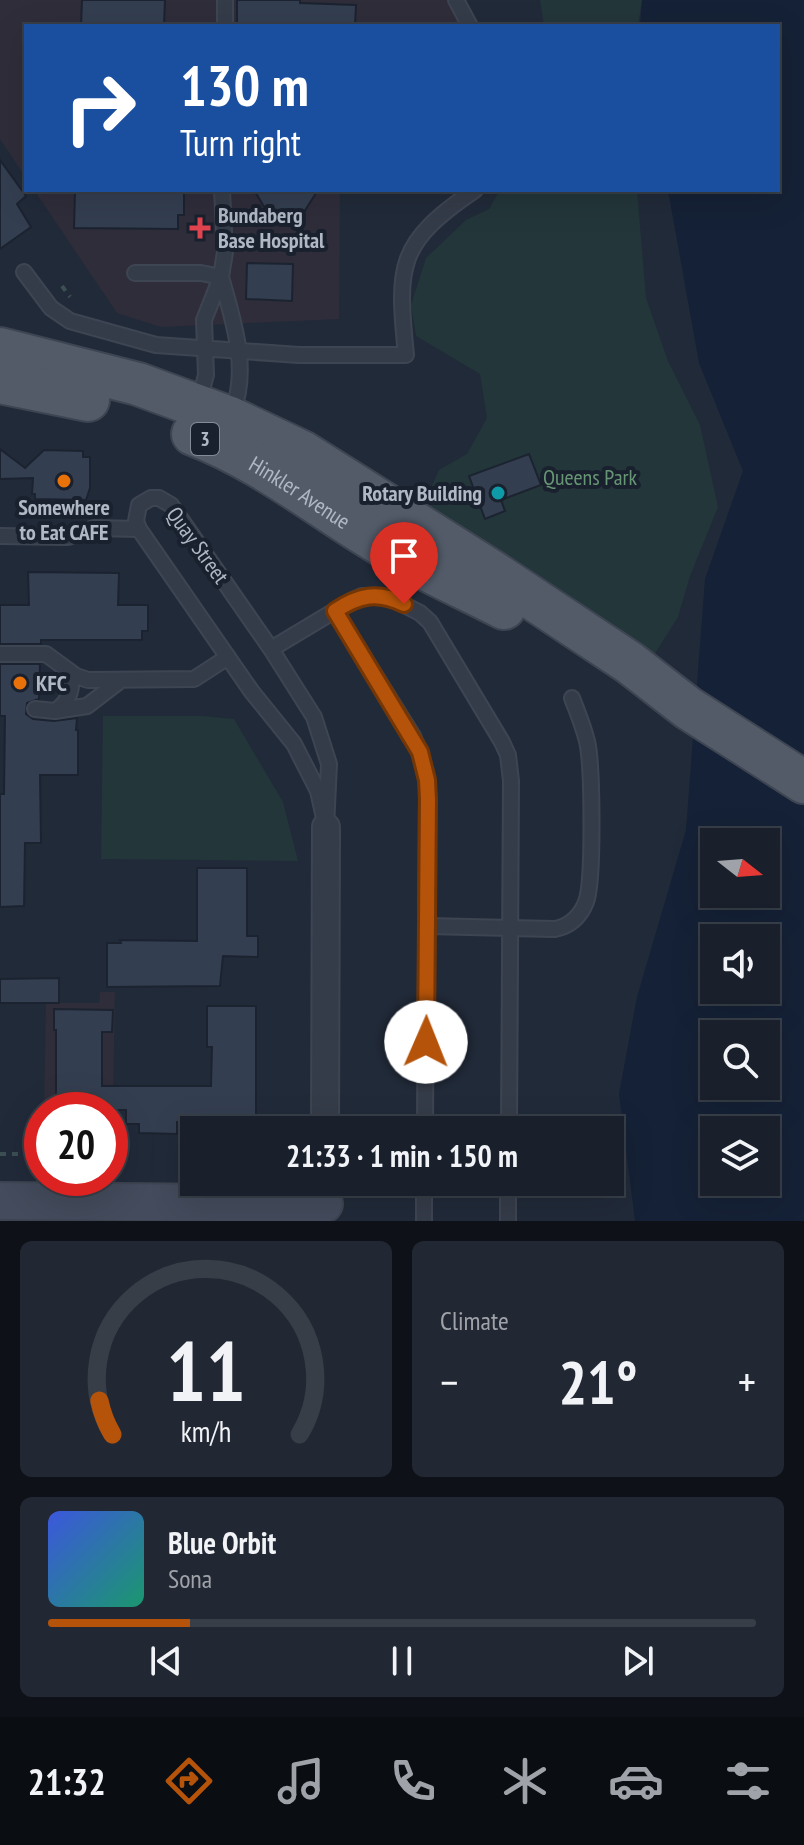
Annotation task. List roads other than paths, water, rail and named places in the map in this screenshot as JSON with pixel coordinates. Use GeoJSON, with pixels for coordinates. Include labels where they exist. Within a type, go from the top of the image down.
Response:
{"type":"FeatureCollection","features":[{"type":"Feature","properties":{"kind":"main road","name":"Hinkler Avenue"},"geometry":{"type":"LineString","coordinates":[[5,360],[97,373],[210,420],[302,452],[347,478],[626,668],[804,782]]}},
{"type":"Feature","properties":{"kind":"main road","name":"Hinkler Avenue"},"geometry":{"type":"LineString","coordinates":[[5,360],[45,391],[118,408],[210,420]]}},
{"type":"Feature","properties":{"kind":"street"},"geometry":{"type":"LineString","coordinates":[[0,393],[45,391]]}},
{"type":"Feature","properties":{"kind":"street","name":"Quay Street"},"geometry":{"type":"LineString","coordinates":[[325,1116],[326,827]]}},
{"type":"Feature","properties":{"kind":"street"},"geometry":{"type":"LineString","coordinates":[[0,1201],[324,1202]]}},
{"type":"Feature","properties":{"kind":"lane"},"geometry":{"type":"LineString","coordinates":[[225,0],[225,24]]}},
{"type":"Feature","properties":{"kind":"lane"},"geometry":{"type":"LineString","coordinates":[[456,0],[469,24]]}},
{"type":"Feature","properties":{"kind":"lane"},"geometry":{"type":"LineString","coordinates":[[210,420],[204,320],[221,277],[225,252],[222,192]]}},
{"type":"Feature","properties":{"kind":"lane"},"geometry":{"type":"LineString","coordinates":[[24,272],[51,308],[70,321],[156,345],[299,355],[406,355],[401,303],[402,283],[411,250],[431,222],[472,192]]}},
{"type":"Feature","properties":{"kind":"lane"},"geometry":{"type":"LineString","coordinates":[[135,273],[201,273],[221,277]]}},
{"type":"Feature","properties":{"kind":"lane"},"geometry":{"type":"LineString","coordinates":[[210,420],[238,393],[236,329],[221,277]]}},
{"type":"Feature","properties":{"kind":"lane","name":"Quay Street"},"geometry":{"type":"LineString","coordinates":[[151,498],[166,501],[271,649],[314,717],[329,764],[326,827],[318,791],[294,744],[252,692],[139,529],[136,521],[139,505],[151,498]]}},
{"type":"Feature","properties":{"kind":"lane"},"geometry":{"type":"LineString","coordinates":[[0,536],[68,537],[94,528],[139,529]]}},
{"type":"Feature","properties":{"kind":"lane"},"geometry":{"type":"LineString","coordinates":[[271,649],[351,601],[375,595],[391,598],[420,613],[439,635],[502,742],[508,755],[511,781],[509,1116]]}},
{"type":"Feature","properties":{"kind":"lane"},"geometry":{"type":"LineString","coordinates":[[335,611],[413,736],[425,766],[428,800],[425,1116]]}},
{"type":"Feature","properties":{"kind":"lane"},"geometry":{"type":"LineString","coordinates":[[0,654],[46,654],[81,679],[121,680],[194,679],[228,657]]}},
{"type":"Feature","properties":{"kind":"lane"},"geometry":{"type":"LineString","coordinates":[[55,711],[64,704],[70,691],[71,678],[67,670]]}},
{"type":"Feature","properties":{"kind":"lane"},"geometry":{"type":"LineString","coordinates":[[35,709],[55,711],[87,706],[121,680]]}},
{"type":"Feature","properties":{"kind":"lane"},"geometry":{"type":"LineString","coordinates":[[428,926],[555,929],[566,927],[575,920],[586,901],[590,875],[589,759],[584,731],[572,698]]}},
{"type":"Feature","properties":{"kind":"lane"},"geometry":{"type":"LineString","coordinates":[[424,1196],[424,1221]]}},
{"type":"Feature","properties":{"kind":"lane"},"geometry":{"type":"LineString","coordinates":[[508,1196],[508,1221]]}},
{"type":"Feature","properties":{"kind":"water"},"geometry":{"type":"Polygon","coordinates":[[[642,0],[804,0],[804,1221],[635,1221],[619,1094],[637,997],[686,830],[705,579],[743,471],[699,363],[668,192],[780,192],[780,24],[640,24],[642,0]]]}},
{"type":"Feature","properties":{"kind":"place","name":"Bundaberg Base Hospital"},"geometry":{"type":"Point","coordinates":[200,228]}},
{"type":"Feature","properties":{"kind":"place","name":"Somewhere to Eat CAFE"},"geometry":{"type":"Point","coordinates":[64,481]}},
{"type":"Feature","properties":{"kind":"place","name":"Rotary Building"},"geometry":{"type":"Point","coordinates":[498,493]}},
{"type":"Feature","properties":{"kind":"place","name":"KFC"},"geometry":{"type":"Point","coordinates":[20,683]}},
{"type":"Feature","properties":{"kind":"park label","name":"Queens Park"},"geometry":{"type":"Point","coordinates":[590,477]}}]}
